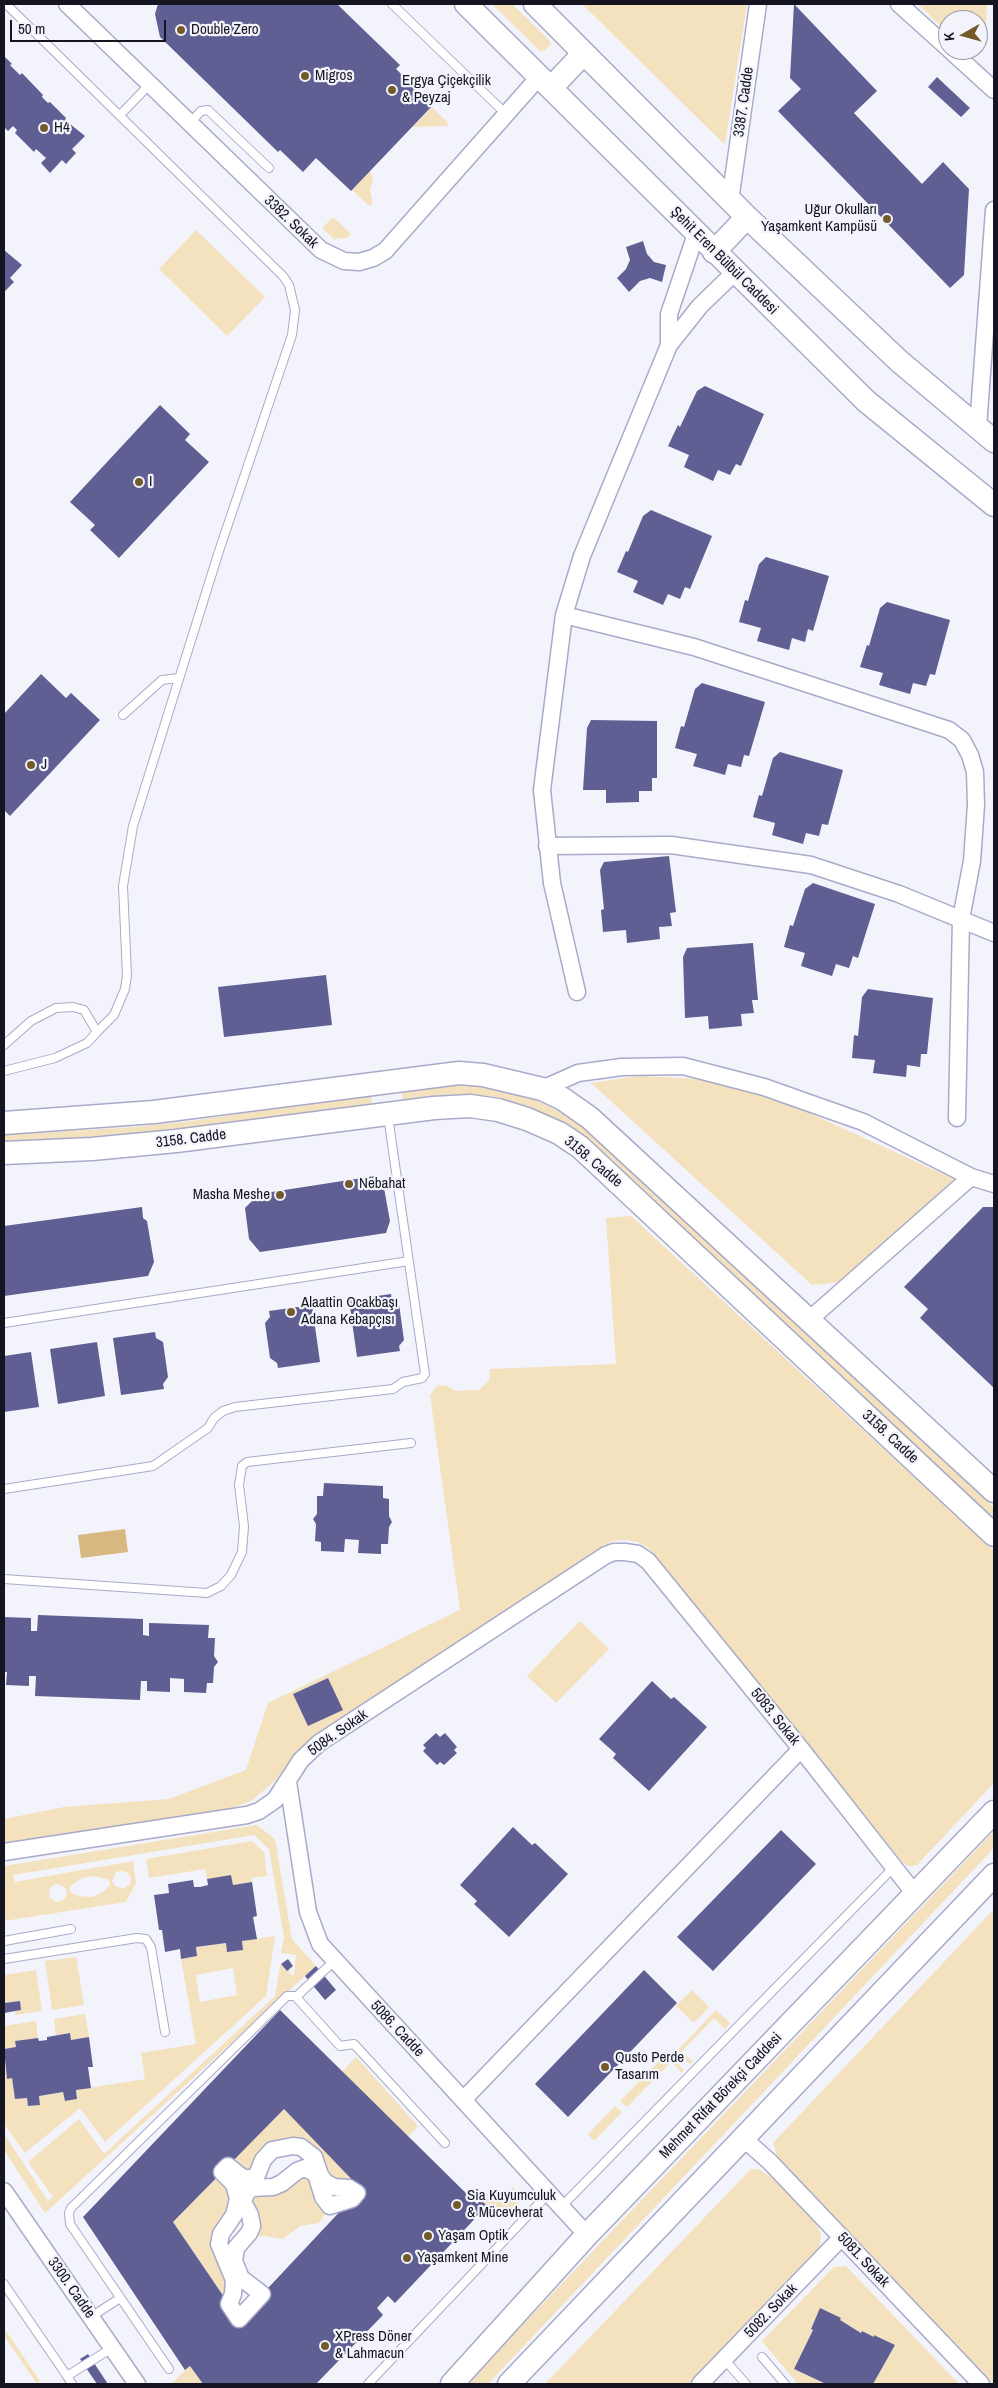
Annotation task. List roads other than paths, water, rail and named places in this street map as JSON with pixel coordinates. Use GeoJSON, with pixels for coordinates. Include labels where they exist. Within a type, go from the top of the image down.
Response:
{"type":"FeatureCollection","features":[{"type":"Feature","properties":{"kind":"main road","name":"Şehit Eren Bülbül Caddesi"},"geometry":{"type":"LineString","coordinates":[[466,4],[866,401],[994,505]]}},
{"type":"Feature","properties":{"kind":"main road"},"geometry":{"type":"LineString","coordinates":[[536,4],[747,217],[899,361],[986,434]]}},
{"type":"Feature","properties":{"kind":"main road"},"geometry":{"type":"LineString","coordinates":[[545,83],[584,53]]}},
{"type":"Feature","properties":{"kind":"main road"},"geometry":{"type":"LineString","coordinates":[[714,252],[747,217]]}},
{"type":"Feature","properties":{"kind":"main road","name":"3158. Cadde"},"geometry":{"type":"LineString","coordinates":[[4,1123],[154,1112],[384,1081],[467,1074],[511,1080],[542,1089],[563,1099],[590,1118],[810,1319],[994,1491]]}},
{"type":"Feature","properties":{"kind":"main road"},"geometry":{"type":"LineString","coordinates":[[384,1081],[388,1115]]}},
{"type":"Feature","properties":{"kind":"main road","name":"3158. Cadde"},"geometry":{"type":"LineString","coordinates":[[4,1153],[92,1149],[176,1141],[461,1106],[498,1110],[527,1119],[559,1134],[580,1147],[994,1534]]}},
{"type":"Feature","properties":{"kind":"main road","name":"Mehmet Rifat Börekçi Caddesi"},"geometry":{"type":"LineString","coordinates":[[452,2384],[587,2235],[994,1812]]}},
{"type":"Feature","properties":{"kind":"main road"},"geometry":{"type":"LineString","coordinates":[[509,2384],[994,1874]]}},
{"type":"Feature","properties":{"kind":"street","name":"3382. Sokak"},"geometry":{"type":"LineString","coordinates":[[67,4],[320,250],[344,261],[359,262],[373,258],[384,250],[506,114],[545,83]]}},
{"type":"Feature","properties":{"kind":"street","name":"3387. Cadde"},"geometry":{"type":"LineString","coordinates":[[730,200],[758,4]]}},
{"type":"Feature","properties":{"kind":"street"},"geometry":{"type":"LineString","coordinates":[[899,4],[938,39]]}},
{"type":"Feature","properties":{"kind":"street"},"geometry":{"type":"LineString","coordinates":[[961,60],[994,90]]}},
{"type":"Feature","properties":{"kind":"street"},"geometry":{"type":"LineString","coordinates":[[986,434],[994,210]]}},
{"type":"Feature","properties":{"kind":"street"},"geometry":{"type":"LineString","coordinates":[[669,345],[669,314],[696,234]]}},
{"type":"Feature","properties":{"kind":"street"},"geometry":{"type":"LineString","coordinates":[[577,992],[552,883],[542,790],[564,615],[582,556],[669,345],[700,306],[735,272]]}},
{"type":"Feature","properties":{"kind":"street"},"geometry":{"type":"LineString","coordinates":[[564,615],[694,647],[949,730],[962,740],[970,755],[975,772],[976,806],[972,861],[961,920],[958,1118]]}},
{"type":"Feature","properties":{"kind":"street"},"geometry":{"type":"LineString","coordinates":[[547,846],[671,845],[811,865],[898,894],[994,933]]}},
{"type":"Feature","properties":{"kind":"street"},"geometry":{"type":"LineString","coordinates":[[542,1089],[578,1073],[622,1067],[683,1066],[764,1087],[862,1122],[971,1177],[994,1184]]}},
{"type":"Feature","properties":{"kind":"street"},"geometry":{"type":"LineString","coordinates":[[810,1319],[971,1177]]}},
{"type":"Feature","properties":{"kind":"street","name":"5084. Sokak"},"geometry":{"type":"LineString","coordinates":[[4,1852],[247,1815],[267,1806],[288,1782],[301,1760],[319,1744],[606,1556],[614,1552],[625,1552]]}},
{"type":"Feature","properties":{"kind":"street","name":"5083. Sokak"},"geometry":{"type":"LineString","coordinates":[[625,1552],[638,1554],[648,1561],[801,1749],[915,1894]]}},
{"type":"Feature","properties":{"kind":"street"},"geometry":{"type":"LineString","coordinates":[[463,2100],[801,1749]]}},
{"type":"Feature","properties":{"kind":"street","name":"5086. Cadde"},"geometry":{"type":"LineString","coordinates":[[288,1782],[308,1912],[320,1944],[334,1962],[587,2235]]}},
{"type":"Feature","properties":{"kind":"street","name":"5081. Sokak"},"geometry":{"type":"LineString","coordinates":[[742,2138],[770,2162],[981,2384]]}},
{"type":"Feature","properties":{"kind":"street"},"geometry":{"type":"LineString","coordinates":[[293,2146],[301,2147],[314,2157],[325,2182],[334,2187],[349,2188],[357,2193],[352,2199],[330,2206],[322,2197],[316,2174],[305,2168],[297,2171],[282,2183],[273,2187],[252,2188],[246,2193],[243,2202],[250,2215],[252,2226],[249,2233],[236,2248],[234,2261],[241,2278],[262,2294],[239,2319],[229,2304],[233,2294],[234,2280],[218,2244],[221,2234],[234,2215],[238,2199],[234,2184],[222,2172],[228,2166],[243,2178],[252,2178],[257,2176],[263,2160],[272,2150],[293,2146]]}},
{"type":"Feature","properties":{"kind":"street","name":"3300. Cadde"},"geometry":{"type":"LineString","coordinates":[[4,2191],[135,2383]]}},
{"type":"Feature","properties":{"kind":"street","name":"5082. Sokak"},"geometry":{"type":"LineString","coordinates":[[700,2384],[842,2237]]}},
{"type":"Feature","properties":{"kind":"lane"},"geometry":{"type":"LineString","coordinates":[[4,1071],[56,1058],[88,1043],[114,1015],[125,989],[127,975],[123,886],[127,855],[141,798],[292,335],[295,310],[290,285],[284,276],[6,4]]}},
{"type":"Feature","properties":{"kind":"lane"},"geometry":{"type":"LineString","coordinates":[[392,4],[506,114]]}},
{"type":"Feature","properties":{"kind":"lane"},"geometry":{"type":"LineString","coordinates":[[120,115],[150,84]]}},
{"type":"Feature","properties":{"kind":"lane"},"geometry":{"type":"LineString","coordinates":[[190,123],[203,110],[211,112],[269,168]]}},
{"type":"Feature","properties":{"kind":"lane"},"geometry":{"type":"LineString","coordinates":[[123,715],[157,683],[167,678],[179,678]]}},
{"type":"Feature","properties":{"kind":"lane"},"geometry":{"type":"LineString","coordinates":[[4,1045],[31,1021],[56,1008],[73,1007],[84,1010],[97,1032]]}},
{"type":"Feature","properties":{"kind":"lane"},"geometry":{"type":"LineString","coordinates":[[4,1489],[153,1466],[208,1428],[214,1418],[223,1411],[235,1407],[393,1389],[403,1382],[422,1378],[425,1374],[388,1115]]}},
{"type":"Feature","properties":{"kind":"lane"},"geometry":{"type":"LineString","coordinates":[[4,1323],[409,1261]]}},
{"type":"Feature","properties":{"kind":"lane"},"geometry":{"type":"LineString","coordinates":[[4,1579],[207,1593],[221,1586],[231,1575],[242,1552],[244,1526],[240,1479],[242,1466],[247,1462],[411,1443]]}},
{"type":"Feature","properties":{"kind":"lane"},"geometry":{"type":"LineString","coordinates":[[561,2207],[893,1868]]}},
{"type":"Feature","properties":{"kind":"lane"},"geometry":{"type":"LineString","coordinates":[[4,1940],[71,1929]]}},
{"type":"Feature","properties":{"kind":"lane"},"geometry":{"type":"LineString","coordinates":[[4,1959],[137,1938],[146,1939],[151,1947],[165,2032]]}},
{"type":"Feature","properties":{"kind":"lane"},"geometry":{"type":"LineString","coordinates":[[296,1997],[334,1962]]}},
{"type":"Feature","properties":{"kind":"lane"},"geometry":{"type":"LineString","coordinates":[[169,2369],[70,2224],[71,2208],[287,1996],[296,1997],[340,2046],[354,2044],[444,2143]]}},
{"type":"Feature","properties":{"kind":"lane"},"geometry":{"type":"LineString","coordinates":[[368,2384],[549,2193]]}},
{"type":"Feature","properties":{"kind":"lane"},"geometry":{"type":"LineString","coordinates":[[4,2284],[72,2384]]}},
{"type":"Feature","properties":{"kind":"lane"},"geometry":{"type":"LineString","coordinates":[[91,2317],[120,2298]]}},
{"type":"Feature","properties":{"kind":"lane"},"geometry":{"type":"LineString","coordinates":[[67,2376],[112,2348]]}},
{"type":"Feature","properties":{"kind":"lane"},"geometry":{"type":"LineString","coordinates":[[762,2357],[785,2384]]}},
{"type":"Feature","properties":{"kind":"lane"},"geometry":{"type":"LineString","coordinates":[[724,2359],[746,2384]]}},
{"type":"Feature","properties":{"kind":"place","name":"Double Zero"},"geometry":{"type":"Point","coordinates":[181,30]}},
{"type":"Feature","properties":{"kind":"place","name":"Migros"},"geometry":{"type":"Point","coordinates":[305,76]}},
{"type":"Feature","properties":{"kind":"place","name":"Ergya Çiçekçilik & Peyzaj"},"geometry":{"type":"Point","coordinates":[392,90]}},
{"type":"Feature","properties":{"kind":"place","name":"H4"},"geometry":{"type":"Point","coordinates":[44,128]}},
{"type":"Feature","properties":{"kind":"place","name":"Uğur Okulları Yaşamkent Kampüsü"},"geometry":{"type":"Point","coordinates":[887,219]}},
{"type":"Feature","properties":{"kind":"place","name":"I"},"geometry":{"type":"Point","coordinates":[139,482]}},
{"type":"Feature","properties":{"kind":"place","name":"J"},"geometry":{"type":"Point","coordinates":[31,765]}},
{"type":"Feature","properties":{"kind":"place","name":"Nebahat"},"geometry":{"type":"Point","coordinates":[349,1184]}},
{"type":"Feature","properties":{"kind":"place","name":"Masha Meshe"},"geometry":{"type":"Point","coordinates":[280,1195]}},
{"type":"Feature","properties":{"kind":"place","name":"Alaattin Ocakbaşı Adana Kebapçısı"},"geometry":{"type":"Point","coordinates":[291,1312]}},
{"type":"Feature","properties":{"kind":"place","name":"Qusto Perde Tasarım"},"geometry":{"type":"Point","coordinates":[605,2067]}},
{"type":"Feature","properties":{"kind":"place","name":"Sia Kuyumculuk & Mücevherat"},"geometry":{"type":"Point","coordinates":[457,2205]}},
{"type":"Feature","properties":{"kind":"place","name":"Yaşam Optik"},"geometry":{"type":"Point","coordinates":[428,2236]}},
{"type":"Feature","properties":{"kind":"place","name":"Yaşamkent Mine"},"geometry":{"type":"Point","coordinates":[407,2258]}},
{"type":"Feature","properties":{"kind":"place","name":"XPress Döner & Lahmacun"},"geometry":{"type":"Point","coordinates":[325,2346]}}]}
